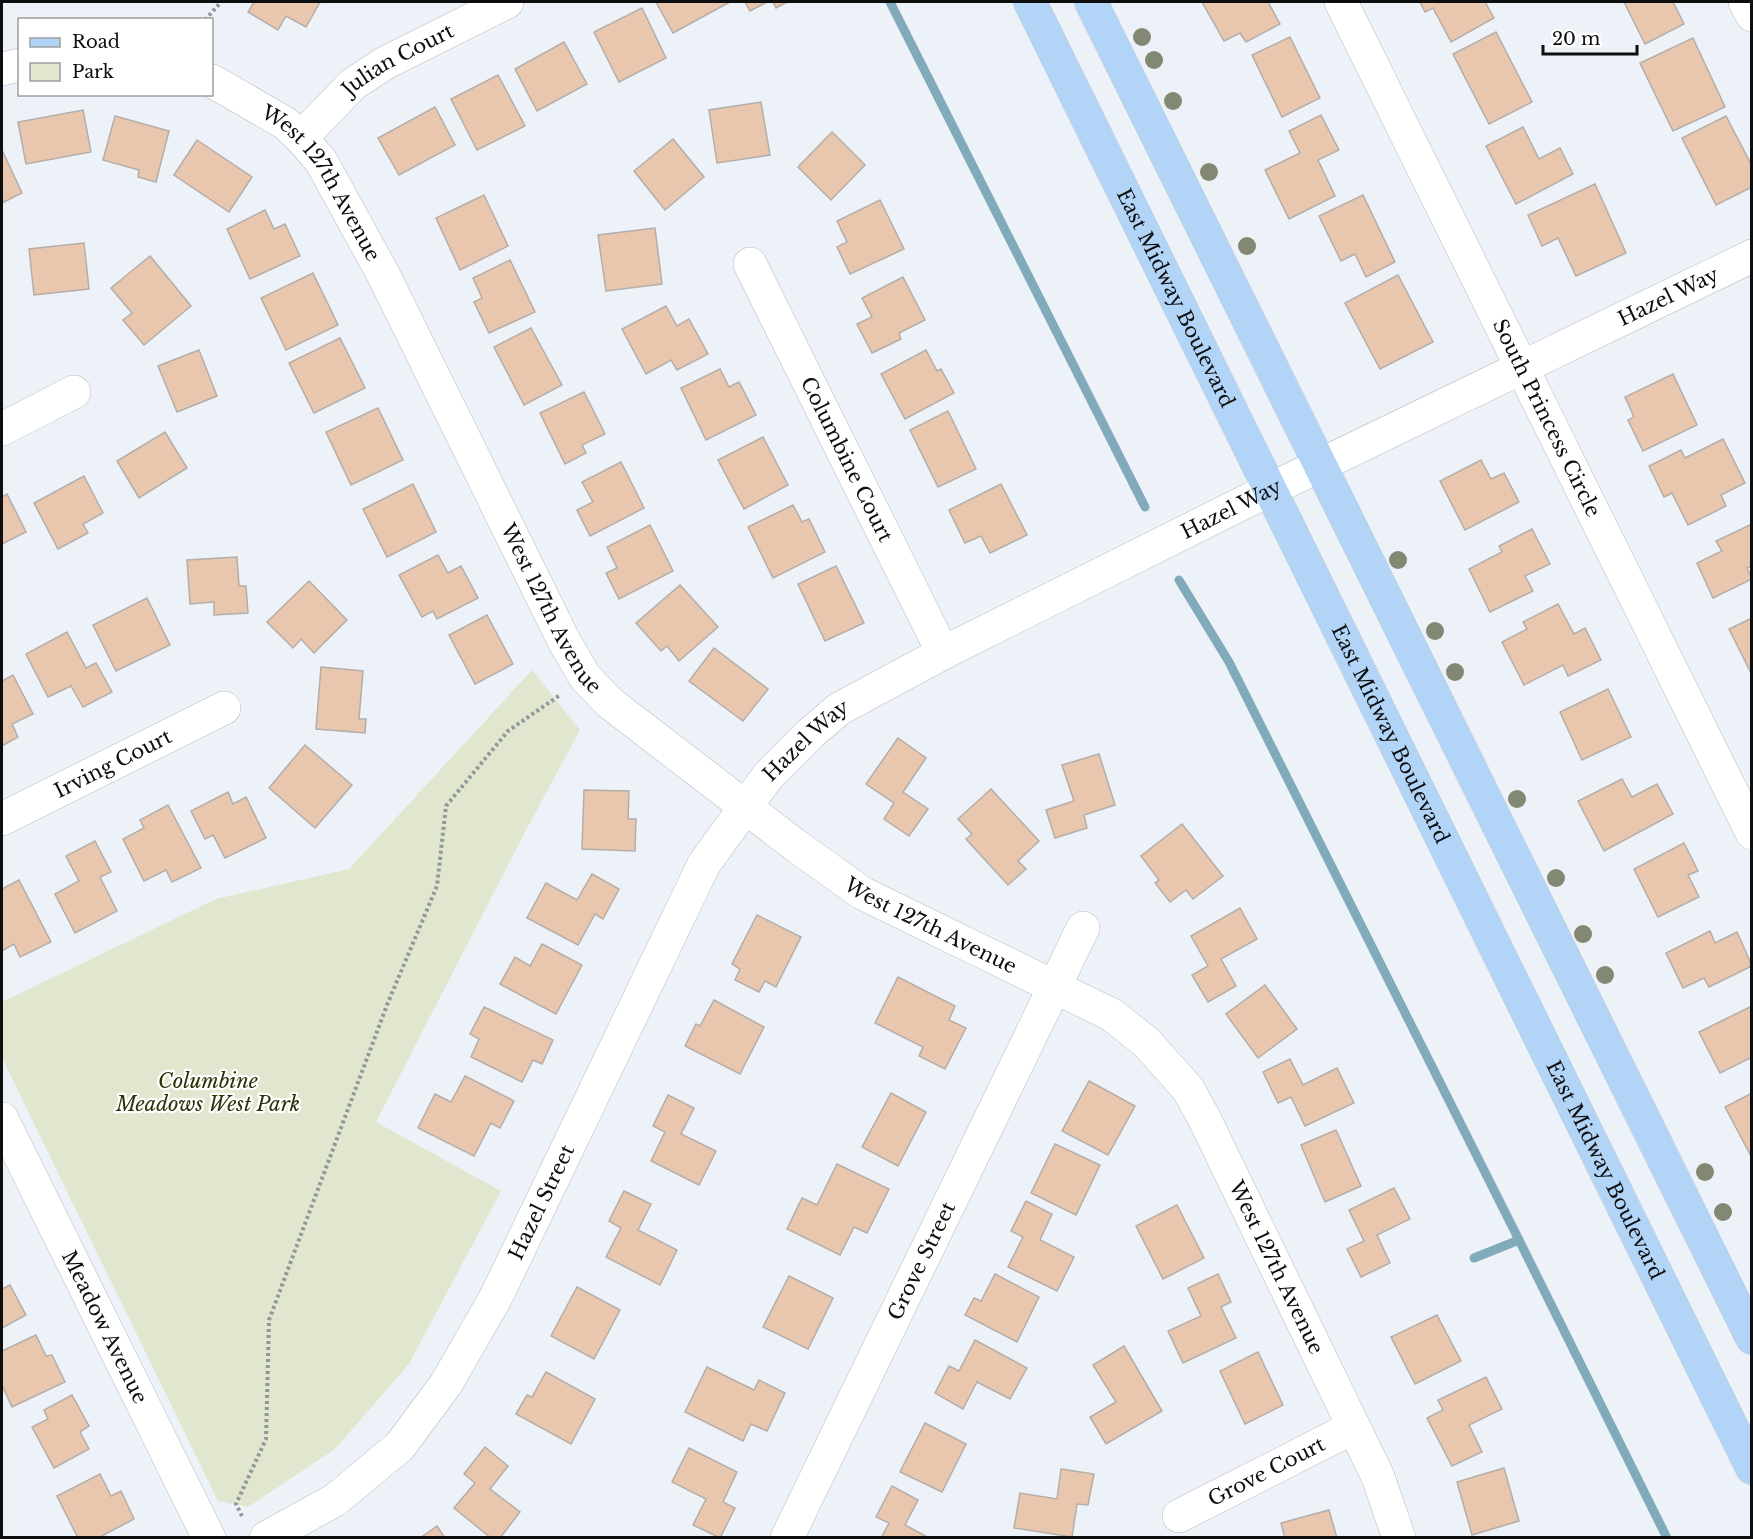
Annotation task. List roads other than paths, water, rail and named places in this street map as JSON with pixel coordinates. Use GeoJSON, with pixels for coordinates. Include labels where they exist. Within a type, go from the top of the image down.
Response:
{"type":"FeatureCollection","features":[{"type":"Feature","properties":{"kind":"main road","name":"East Midway Boulevard"},"geometry":{"type":"LineString","coordinates":[[1030,2],[1752,1468]]}},
{"type":"Feature","properties":{"kind":"main road"},"geometry":{"type":"LineString","coordinates":[[1091,2],[1752,1338]]}},
{"type":"Feature","properties":{"kind":"street","name":"Julian Court"},"geometry":{"type":"LineString","coordinates":[[301,138],[353,84],[385,63],[507,2]]}},
{"type":"Feature","properties":{"kind":"street","name":"South Princess Circle"},"geometry":{"type":"LineString","coordinates":[[1341,2],[1752,833]]}},
{"type":"Feature","properties":{"kind":"street"},"geometry":{"type":"LineString","coordinates":[[1745,2],[1752,15]]}},
{"type":"Feature","properties":{"kind":"street"},"geometry":{"type":"LineString","coordinates":[[2,69],[18,65]]}},
{"type":"Feature","properties":{"kind":"street","name":"West 127th Avenue"},"geometry":{"type":"LineString","coordinates":[[213,82],[285,123],[321,161],[379,267],[564,641],[585,678],[609,703],[745,808],[862,893],[1112,1015],[1146,1042],[1188,1089],[1378,1477],[1399,1538]]}},
{"type":"Feature","properties":{"kind":"street","name":"Hazel Way"},"geometry":{"type":"LineString","coordinates":[[745,808],[768,776],[839,709],[943,653],[1270,489],[1752,256]]}},
{"type":"Feature","properties":{"kind":"street","name":"Columbine Court"},"geometry":{"type":"LineString","coordinates":[[750,264],[943,653]]}},
{"type":"Feature","properties":{"kind":"street"},"geometry":{"type":"LineString","coordinates":[[2,429],[74,392]]}},
{"type":"Feature","properties":{"kind":"street","name":"Irving Court"},"geometry":{"type":"LineString","coordinates":[[2,819],[224,708]]}},
{"type":"Feature","properties":{"kind":"street","name":"Hazel Street"},"geometry":{"type":"LineString","coordinates":[[255,1529],[335,1500],[400,1446],[446,1384],[496,1297],[705,864],[745,808]]}},
{"type":"Feature","properties":{"kind":"street"},"geometry":{"type":"LineString","coordinates":[[1054,986],[1083,928]]}},
{"type":"Feature","properties":{"kind":"street","name":"Grove Street"},"geometry":{"type":"LineString","coordinates":[[787,1538],[1054,986]]}},
{"type":"Feature","properties":{"kind":"street","name":"Meadow Avenue"},"geometry":{"type":"LineString","coordinates":[[2,1119],[209,1538]]}},
{"type":"Feature","properties":{"kind":"street","name":"Grove Court"},"geometry":{"type":"LineString","coordinates":[[1179,1516],[1354,1427]]}},
{"type":"Feature","properties":{"kind":"waterway"},"geometry":{"type":"LineString","coordinates":[[890,2],[1145,507]]}},
{"type":"Feature","properties":{"kind":"waterway"},"geometry":{"type":"LineString","coordinates":[[1179,580],[1229,662],[1667,1538]]}},
{"type":"Feature","properties":{"kind":"waterway"},"geometry":{"type":"LineString","coordinates":[[1474,1258],[1519,1240]]}},
{"type":"Feature","properties":{"kind":"park label","name":"Columbine Meadows West Park"},"geometry":{"type":"Point","coordinates":[208,1092]}}]}
